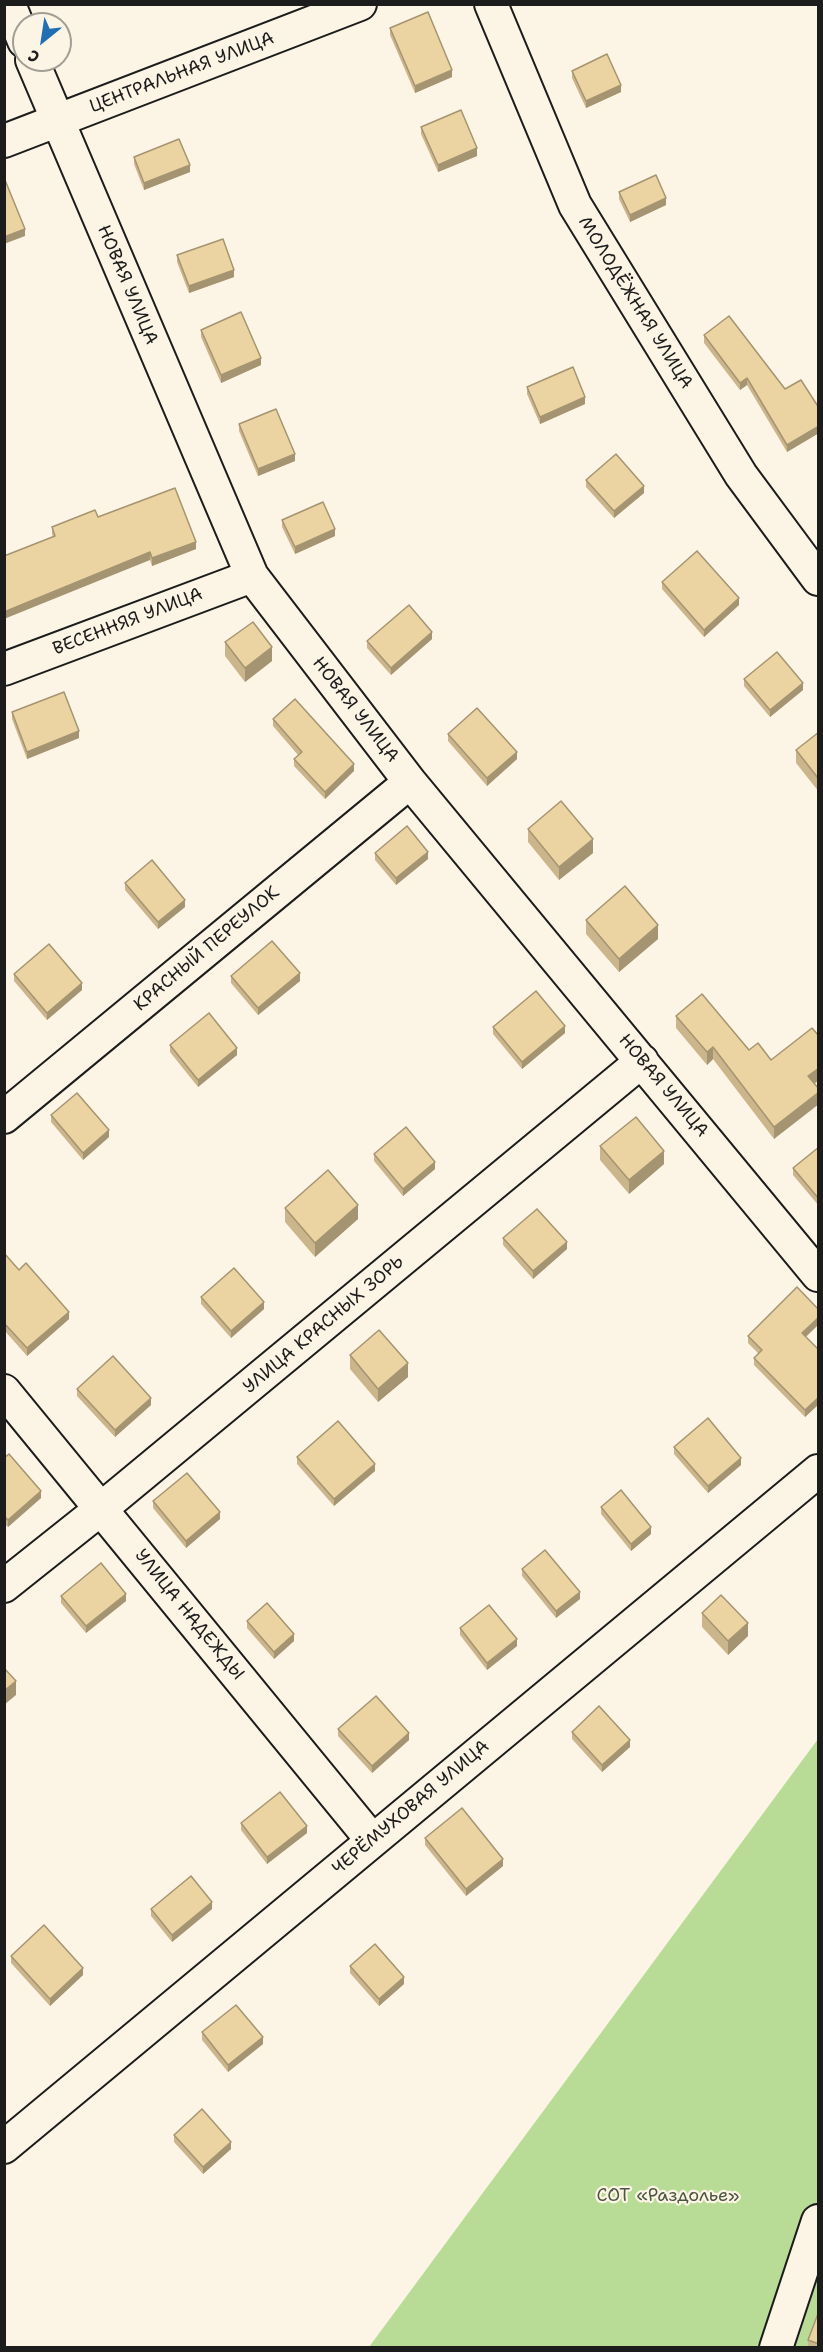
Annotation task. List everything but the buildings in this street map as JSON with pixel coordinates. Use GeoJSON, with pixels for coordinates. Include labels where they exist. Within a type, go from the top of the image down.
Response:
{"type":"FeatureCollection","features":[{"type":"Feature","properties":{"kind":"street","name":"ЦЕНТРАЛЬНАЯ УЛИЦА"},"geometry":{"type":"LineString","coordinates":[[4,141],[360,4]]}},
{"type":"Feature","properties":{"kind":"street","name":"МОЛОДЁЖНАЯ УЛИЦА"},"geometry":{"type":"LineString","coordinates":[[491,4],[574,205],[741,475],[819,579]]}},
{"type":"Feature","properties":{"kind":"street","name":"НОВАЯ УЛИЦА"},"geometry":{"type":"LineString","coordinates":[[37,72],[252,576],[410,782],[819,1275]]}},
{"type":"Feature","properties":{"kind":"street","name":"ВЕСЕННЯЯ УЛИЦА"},"geometry":{"type":"LineString","coordinates":[[4,669],[252,576]]}},
{"type":"Feature","properties":{"kind":"street","name":"КРАСНЫЙ ПЕРЕУЛОК"},"geometry":{"type":"LineString","coordinates":[[4,1117],[410,782]]}},
{"type":"Feature","properties":{"kind":"street","name":"УЛИЦА КРАСНЫХ ЗОРЬ"},"geometry":{"type":"LineString","coordinates":[[4,1586],[102,1508],[642,1061]]}},
{"type":"Feature","properties":{"kind":"street","name":"УЛИЦА НАДЕЖДЫ"},"geometry":{"type":"LineString","coordinates":[[4,1391],[372,1840]]}},
{"type":"Feature","properties":{"kind":"street","name":"ЧЕРЁМУХОВАЯ УЛИЦА"},"geometry":{"type":"LineString","coordinates":[[4,2147],[819,1471]]}},
{"type":"Feature","properties":{"kind":"street"},"geometry":{"type":"LineString","coordinates":[[776,2348],[819,2221]]}},
{"type":"Feature","properties":{"kind":"green space","name":"СОТ «Раздолье»"},"geometry":{"type":"Polygon","coordinates":[[[818,1739],[818,2347],[369,2347],[818,1739]]]}}]}
